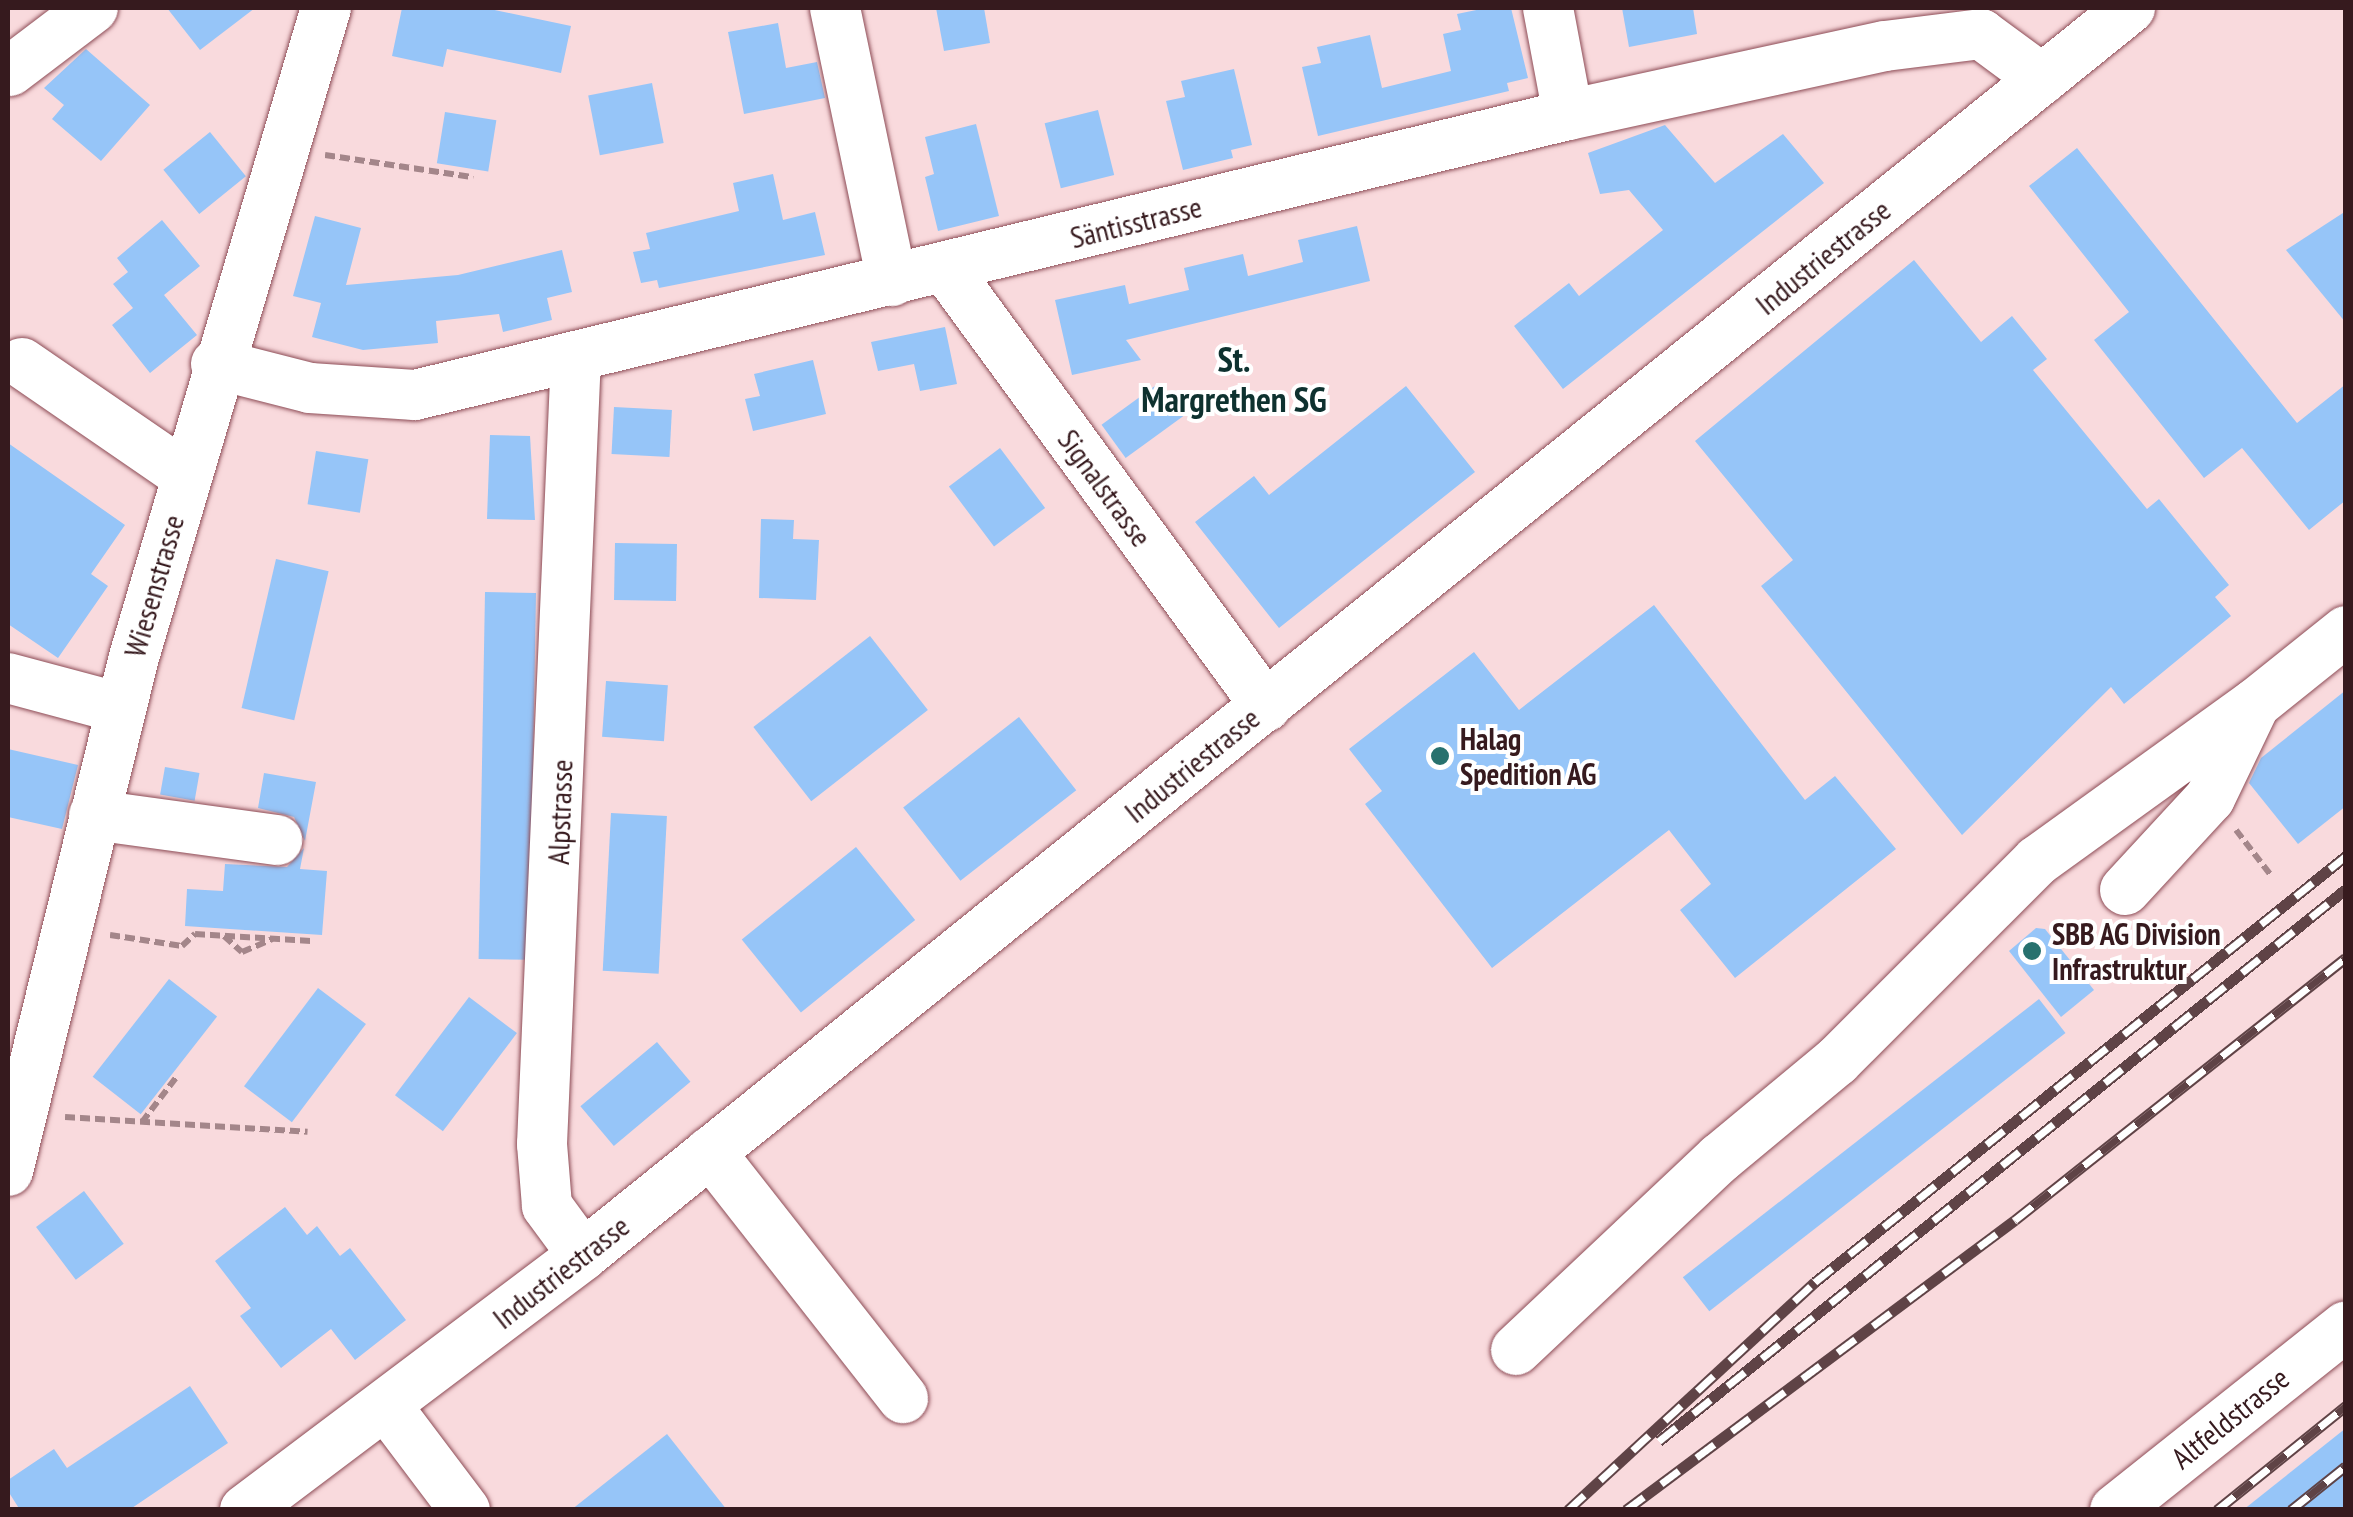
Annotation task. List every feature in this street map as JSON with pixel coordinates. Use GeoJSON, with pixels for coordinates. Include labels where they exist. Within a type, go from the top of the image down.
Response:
{"type":"FeatureCollection","features":[{"type":"Feature","properties":{"kind":"street"},"geometry":{"type":"LineString","coordinates":[[10,71],[93,8]]}},
{"type":"Feature","properties":{"kind":"street","name":"Wiesenstrasse"},"geometry":{"type":"LineString","coordinates":[[9,1155],[120,708],[216,364],[326,8]]}},
{"type":"Feature","properties":{"kind":"street"},"geometry":{"type":"LineString","coordinates":[[835,8],[892,281]]}},
{"type":"Feature","properties":{"kind":"street"},"geometry":{"type":"LineString","coordinates":[[1548,8],[1568,115]]}},
{"type":"Feature","properties":{"kind":"street","name":"Industriestrasse"},"geometry":{"type":"LineString","coordinates":[[245,1510],[388,1408],[583,1255],[2130,8]]}},
{"type":"Feature","properties":{"kind":"street","name":"Säntisstrasse"},"geometry":{"type":"LineString","coordinates":[[216,364],[310,388],[415,395],[1568,115],[1960,34],[1993,38],[2042,80]]}},
{"type":"Feature","properties":{"kind":"street","name":"Signalstrasse"},"geometry":{"type":"LineString","coordinates":[[946,269],[1266,706]]}},
{"type":"Feature","properties":{"kind":"street","name":"Alpstrasse"},"geometry":{"type":"LineString","coordinates":[[576,356],[542,1144],[547,1206],[583,1255]]}},
{"type":"Feature","properties":{"kind":"street"},"geometry":{"type":"LineString","coordinates":[[22,363],[185,475]]}},
{"type":"Feature","properties":{"kind":"street"},"geometry":{"type":"LineString","coordinates":[[1516,1350],[1720,1158],[1837,1061],[2037,861],[2256,704],[2346,632]]}},
{"type":"Feature","properties":{"kind":"street"},"geometry":{"type":"LineString","coordinates":[[8,678],[120,708]]}},
{"type":"Feature","properties":{"kind":"street"},"geometry":{"type":"LineString","coordinates":[[2126,890],[2210,798],[2256,704]]}},
{"type":"Feature","properties":{"kind":"street"},"geometry":{"type":"LineString","coordinates":[[94,816],[277,840]]}},
{"type":"Feature","properties":{"kind":"street"},"geometry":{"type":"LineString","coordinates":[[710,1152],[903,1398]]}},
{"type":"Feature","properties":{"kind":"street","name":"Altfeldstrasse"},"geometry":{"type":"LineString","coordinates":[[2116,1510],[2346,1326]]}},
{"type":"Feature","properties":{"kind":"street"},"geometry":{"type":"LineString","coordinates":[[388,1408],[465,1510]]}},
{"type":"Feature","properties":{"kind":"path"},"geometry":{"type":"LineString","coordinates":[[304,152],[473,177]]}},
{"type":"Feature","properties":{"kind":"path"},"geometry":{"type":"LineString","coordinates":[[104,934],[182,946],[195,934],[311,940]]}},
{"type":"Feature","properties":{"kind":"path"},"geometry":{"type":"LineString","coordinates":[[224,936],[242,952],[274,938]]}},
{"type":"Feature","properties":{"kind":"path"},"geometry":{"type":"LineString","coordinates":[[142,1123],[178,1075]]}},
{"type":"Feature","properties":{"kind":"path"},"geometry":{"type":"LineString","coordinates":[[57,1117],[308,1132]]}},
{"type":"Feature","properties":{"kind":"building"},"geometry":{"type":"Polygon","coordinates":[[[167,8],[255,8],[200,50],[167,8]]]}},
{"type":"Feature","properties":{"kind":"building"},"geometry":{"type":"Polygon","coordinates":[[[402,8],[485,8],[571,26],[561,73],[447,49],[443,67],[392,56],[402,8]]]}},
{"type":"Feature","properties":{"kind":"building"},"geometry":{"type":"Polygon","coordinates":[[[936,8],[984,8],[990,43],[944,51],[936,8]]]}},
{"type":"Feature","properties":{"kind":"building"},"geometry":{"type":"Polygon","coordinates":[[[1511,8],[1528,78],[1507,83],[1509,91],[1318,136],[1302,67],[1321,63],[1317,47],[1370,35],[1382,88],[1451,71],[1443,34],[1461,30],[1457,14],[1511,8]]]}},
{"type":"Feature","properties":{"kind":"building"},"geometry":{"type":"Polygon","coordinates":[[[1622,8],[1693,8],[1697,34],[1629,47],[1622,8]]]}},
{"type":"Feature","properties":{"kind":"building"},"geometry":{"type":"Polygon","coordinates":[[[778,23],[786,68],[817,62],[825,98],[744,114],[728,32],[778,23]]]}},
{"type":"Feature","properties":{"kind":"building"},"geometry":{"type":"Polygon","coordinates":[[[86,49],[150,105],[101,161],[52,119],[64,105],[44,88],[86,49]]]}},
{"type":"Feature","properties":{"kind":"building"},"geometry":{"type":"Polygon","coordinates":[[[1234,69],[1252,145],[1231,150],[1233,158],[1183,170],[1166,101],[1185,97],[1181,81],[1234,69]]]}},
{"type":"Feature","properties":{"kind":"building"},"geometry":{"type":"Polygon","coordinates":[[[652,83],[664,143],[600,155],[588,95],[652,83]]]}},
{"type":"Feature","properties":{"kind":"building"},"geometry":{"type":"Polygon","coordinates":[[[1098,110],[1114,175],[1061,188],[1045,123],[1098,110]]]}},
{"type":"Feature","properties":{"kind":"building"},"geometry":{"type":"Polygon","coordinates":[[[445,112],[496,120],[488,171],[437,163],[445,112]]]}},
{"type":"Feature","properties":{"kind":"building"},"geometry":{"type":"Polygon","coordinates":[[[976,124],[999,216],[938,231],[925,177],[934,174],[925,137],[976,124]]]}},
{"type":"Feature","properties":{"kind":"building"},"geometry":{"type":"Polygon","coordinates":[[[1665,125],[1715,183],[1783,134],[1824,183],[1563,389],[1514,326],[1569,283],[1579,296],[1663,230],[1629,190],[1600,194],[1588,153],[1665,125]]]}},
{"type":"Feature","properties":{"kind":"building"},"geometry":{"type":"Polygon","coordinates":[[[210,132],[246,176],[199,214],[163,170],[210,132]]]}},
{"type":"Feature","properties":{"kind":"building"},"geometry":{"type":"Polygon","coordinates":[[[2077,148],[2297,423],[2346,384],[2346,500],[2309,530],[2242,448],[2204,478],[2094,340],[2129,312],[2029,186],[2077,148]]]}},
{"type":"Feature","properties":{"kind":"building"},"geometry":{"type":"Polygon","coordinates":[[[773,174],[783,220],[815,212],[825,255],[659,288],[657,280],[641,283],[633,252],[650,249],[646,233],[739,211],[733,183],[773,174]]]}},
{"type":"Feature","properties":{"kind":"building"},"geometry":{"type":"Polygon","coordinates":[[[2346,211],[2346,323],[2286,250],[2346,211]]]}},
{"type":"Feature","properties":{"kind":"building"},"geometry":{"type":"Polygon","coordinates":[[[315,216],[361,228],[346,285],[458,275],[562,250],[572,292],[547,298],[552,320],[503,332],[499,314],[436,321],[438,343],[363,350],[312,337],[321,303],[293,296],[315,216]]]}},
{"type":"Feature","properties":{"kind":"building"},"geometry":{"type":"Polygon","coordinates":[[[162,220],[200,266],[164,295],[197,335],[150,373],[112,325],[133,308],[113,284],[128,272],[117,258],[162,220]]]}},
{"type":"Feature","properties":{"kind":"building"},"geometry":{"type":"Polygon","coordinates":[[[1357,226],[1370,281],[1126,340],[1141,360],[1072,375],[1055,300],[1125,285],[1129,304],[1189,290],[1184,268],[1243,254],[1248,276],[1303,262],[1298,240],[1357,226]]]}},
{"type":"Feature","properties":{"kind":"building"},"geometry":{"type":"Polygon","coordinates":[[[1914,260],[1981,342],[2012,316],[2047,359],[2033,370],[2147,509],[2159,499],[2229,585],[2215,597],[2231,616],[2124,704],[2111,687],[1962,835],[1761,586],[1793,560],[1695,441],[1914,260]]]}},
{"type":"Feature","properties":{"kind":"building"},"geometry":{"type":"Polygon","coordinates":[[[945,327],[957,384],[920,391],[914,364],[878,371],[871,342],[945,327]]]}},
{"type":"Feature","properties":{"kind":"building"},"geometry":{"type":"Polygon","coordinates":[[[813,360],[826,414],[753,431],[745,399],[760,396],[754,374],[813,360]]]}},
{"type":"Feature","properties":{"kind":"building"},"geometry":{"type":"Polygon","coordinates":[[[1159,383],[1183,416],[1126,458],[1102,425],[1159,383]]]}},
{"type":"Feature","properties":{"kind":"building"},"geometry":{"type":"Polygon","coordinates":[[[1406,386],[1475,472],[1279,628],[1195,522],[1254,476],[1269,495],[1406,386]]]}},
{"type":"Feature","properties":{"kind":"building"},"geometry":{"type":"Polygon","coordinates":[[[614,407],[672,410],[669,457],[612,454],[614,407]]]}},
{"type":"Feature","properties":{"kind":"building"},"geometry":{"type":"Polygon","coordinates":[[[490,435],[530,436],[535,520],[487,519],[490,435]]]}},
{"type":"Feature","properties":{"kind":"building"},"geometry":{"type":"Polygon","coordinates":[[[8,443],[125,525],[91,574],[108,586],[58,658],[8,624],[8,443]]]}},
{"type":"Feature","properties":{"kind":"building"},"geometry":{"type":"Polygon","coordinates":[[[1000,448],[1045,508],[994,546],[949,487],[1000,448]]]}},
{"type":"Feature","properties":{"kind":"building"},"geometry":{"type":"Polygon","coordinates":[[[316,451],[368,459],[360,513],[308,504],[316,451]]]}},
{"type":"Feature","properties":{"kind":"building"},"geometry":{"type":"Polygon","coordinates":[[[761,519],[794,520],[793,539],[819,540],[816,600],[759,598],[761,519]]]}},
{"type":"Feature","properties":{"kind":"building"},"geometry":{"type":"Polygon","coordinates":[[[615,543],[677,544],[676,601],[614,600],[615,543]]]}},
{"type":"Feature","properties":{"kind":"building"},"geometry":{"type":"Polygon","coordinates":[[[276,559],[329,571],[294,720],[242,708],[276,559]]]}},
{"type":"Feature","properties":{"kind":"building"},"geometry":{"type":"Polygon","coordinates":[[[485,592],[536,593],[530,960],[479,959],[485,592]]]}},
{"type":"Feature","properties":{"kind":"building"},"geometry":{"type":"Polygon","coordinates":[[[1654,605],[1805,800],[1835,776],[1896,849],[1735,978],[1680,910],[1711,884],[1669,830],[1492,968],[1365,804],[1382,791],[1349,749],[1474,652],[1519,710],[1654,605]]]}},
{"type":"Feature","properties":{"kind":"building"},"geometry":{"type":"Polygon","coordinates":[[[870,636],[928,710],[811,801],[753,727],[870,636]]]}},
{"type":"Feature","properties":{"kind":"building"},"geometry":{"type":"Polygon","coordinates":[[[606,681],[668,685],[664,741],[602,737],[606,681]]]}},
{"type":"Feature","properties":{"kind":"building"},"geometry":{"type":"Polygon","coordinates":[[[2346,690],[2346,806],[2298,844],[2249,783],[2261,758],[2346,690]]]}},
{"type":"Feature","properties":{"kind":"building"},"geometry":{"type":"Polygon","coordinates":[[[1019,717],[1076,790],[960,881],[903,808],[1019,717]]]}},
{"type":"Feature","properties":{"kind":"building"},"geometry":{"type":"Polygon","coordinates":[[[8,749],[78,765],[62,829],[8,817],[8,749]]]}},
{"type":"Feature","properties":{"kind":"building"},"geometry":{"type":"Polygon","coordinates":[[[165,767],[199,773],[195,801],[160,795],[165,767]]]}},
{"type":"Feature","properties":{"kind":"building"},"geometry":{"type":"Polygon","coordinates":[[[264,773],[316,782],[305,841],[294,817],[258,808],[264,773]]]}},
{"type":"Feature","properties":{"kind":"building"},"geometry":{"type":"Polygon","coordinates":[[[611,813],[667,816],[659,974],[603,971],[611,813]]]}},
{"type":"Feature","properties":{"kind":"building"},"geometry":{"type":"Polygon","coordinates":[[[856,847],[915,920],[801,1013],[742,940],[856,847]]]}},
{"type":"Feature","properties":{"kind":"building"},"geometry":{"type":"Polygon","coordinates":[[[304,848],[300,869],[327,871],[322,935],[185,926],[187,889],[223,891],[225,864],[287,867],[304,848]]]}},
{"type":"Feature","properties":{"kind":"building"},"geometry":{"type":"Polygon","coordinates":[[[2036,928],[2045,929],[2094,990],[2061,1017],[2009,951],[2036,928]]]}},
{"type":"Feature","properties":{"kind":"building"},"geometry":{"type":"Polygon","coordinates":[[[169,979],[217,1017],[141,1114],[93,1077],[169,979]]]}},
{"type":"Feature","properties":{"kind":"building"},"geometry":{"type":"Polygon","coordinates":[[[318,988],[366,1024],[292,1122],[244,1086],[318,988]]]}},
{"type":"Feature","properties":{"kind":"building"},"geometry":{"type":"Polygon","coordinates":[[[469,997],[517,1033],[443,1131],[395,1095],[469,997]]]}},
{"type":"Feature","properties":{"kind":"building"},"geometry":{"type":"Polygon","coordinates":[[[2039,999],[2065,1033],[1709,1311],[1683,1277],[2039,999]]]}},
{"type":"Feature","properties":{"kind":"building"},"geometry":{"type":"Polygon","coordinates":[[[657,1042],[690,1082],[614,1146],[580,1106],[657,1042]]]}},
{"type":"Feature","properties":{"kind":"building"},"geometry":{"type":"Polygon","coordinates":[[[84,1191],[124,1244],[76,1280],[36,1227],[84,1191]]]}},
{"type":"Feature","properties":{"kind":"building"},"geometry":{"type":"Polygon","coordinates":[[[285,1207],[307,1235],[317,1226],[340,1256],[350,1248],[406,1320],[355,1360],[331,1329],[281,1368],[240,1316],[251,1308],[215,1261],[285,1207]]]}},
{"type":"Feature","properties":{"kind":"building"},"geometry":{"type":"Polygon","coordinates":[[[190,1386],[228,1443],[129,1510],[20,1510],[8,1491],[8,1480],[54,1449],[67,1468],[190,1386]]]}},
{"type":"Feature","properties":{"kind":"building"},"geometry":{"type":"Polygon","coordinates":[[[2346,1428],[2346,1510],[2243,1510],[2346,1428]]]}},
{"type":"Feature","properties":{"kind":"building"},"geometry":{"type":"Polygon","coordinates":[[[667,1434],[727,1510],[571,1510],[667,1434]]]}},
{"type":"Feature","properties":{"kind":"railway"},"geometry":{"type":"LineString","coordinates":[[1568,1510],[1815,1282],[2346,856]]}},
{"type":"Feature","properties":{"kind":"railway"},"geometry":{"type":"LineString","coordinates":[[1659,1441],[2346,889]]}},
{"type":"Feature","properties":{"kind":"railway"},"geometry":{"type":"LineString","coordinates":[[1626,1510],[2015,1220],[2346,958]]}},
{"type":"Feature","properties":{"kind":"railway"},"geometry":{"type":"LineString","coordinates":[[2217,1510],[2346,1406]]}},
{"type":"Feature","properties":{"kind":"railway"},"geometry":{"type":"LineString","coordinates":[[2291,1510],[2346,1466]]}},
{"type":"Feature","properties":{"kind":"place","name":"Halag Spedition AG"},"geometry":{"type":"Point","coordinates":[1440,756]}},
{"type":"Feature","properties":{"kind":"place","name":"SBB AG Division Infrastruktur"},"geometry":{"type":"Point","coordinates":[2032,951]}},
{"type":"Feature","properties":{"kind":"district","name":"St. Margrethen SG"},"geometry":{"type":"Point","coordinates":[1234,379]}}]}
